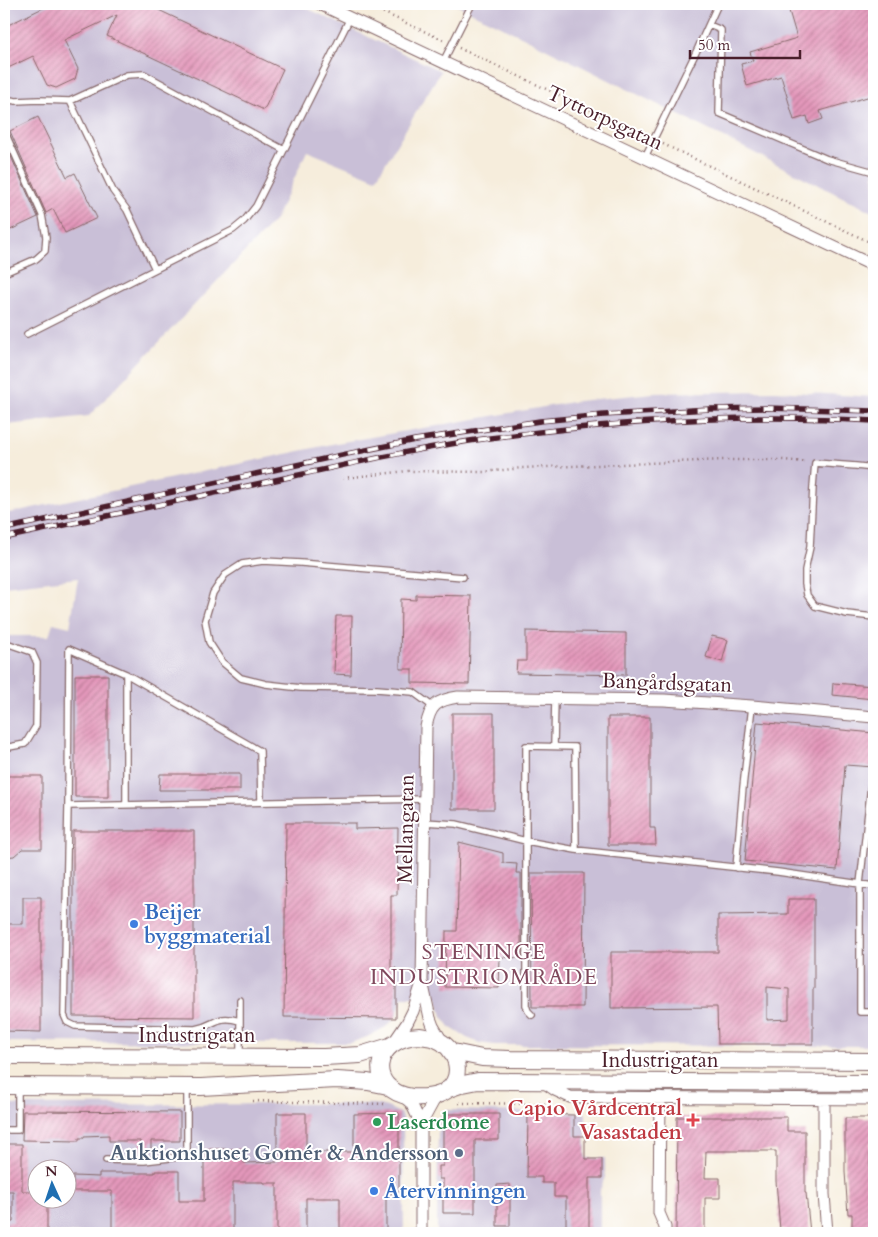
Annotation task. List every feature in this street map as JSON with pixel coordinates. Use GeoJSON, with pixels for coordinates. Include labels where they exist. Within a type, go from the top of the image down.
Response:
{"type":"FeatureCollection","features":[{"type":"Feature","properties":{"kind":"main road"},"geometry":{"type":"LineString","coordinates":[[11,1086],[187,1087],[241,1086],[337,1080],[368,1082],[411,1096],[423,1097],[443,1092],[454,1082],[456,1061],[448,1047],[434,1039],[420,1036],[401,1039],[392,1044],[382,1055],[380,1071],[382,1078],[394,1090]]}},
{"type":"Feature","properties":{"kind":"main road","name":"Industrigatan"},"geometry":{"type":"LineString","coordinates":[[4,1056],[349,1056],[371,1052],[392,1044]]}},
{"type":"Feature","properties":{"kind":"main road","name":"Industrigatan"},"geometry":{"type":"LineString","coordinates":[[448,1047],[482,1058],[510,1059],[874,1061]]}},
{"type":"Feature","properties":{"kind":"main road","name":"Industrigatan"},"geometry":{"type":"LineString","coordinates":[[443,1092],[463,1084],[478,1082],[874,1083]]}},
{"type":"Feature","properties":{"kind":"street","name":"Tyttorpsgatan"},"geometry":{"type":"LineString","coordinates":[[320,4],[874,266]]}},
{"type":"Feature","properties":{"kind":"street","name":"Bangårdsgatan"},"geometry":{"type":"LineString","coordinates":[[432,706],[444,699],[458,697],[664,700],[874,717]]}},
{"type":"Feature","properties":{"kind":"street","name":"Mellangatan"},"geometry":{"type":"LineString","coordinates":[[432,706],[426,727],[422,981],[430,1018],[448,1047]]}},
{"type":"Feature","properties":{"kind":"street","name":"Mellangatan"},"geometry":{"type":"LineString","coordinates":[[392,1044],[407,1023],[422,981]]}},
{"type":"Feature","properties":{"kind":"street"},"geometry":{"type":"LineString","coordinates":[[542,1081],[570,1097],[874,1099]]}},
{"type":"Feature","properties":{"kind":"street"},"geometry":{"type":"LineString","coordinates":[[394,1090],[412,1103],[421,1124],[421,1233]]}},
{"type":"Feature","properties":{"kind":"street"},"geometry":{"type":"LineString","coordinates":[[421,1124],[433,1102],[443,1092]]}},
{"type":"Feature","properties":{"kind":"street"},"geometry":{"type":"LineString","coordinates":[[660,1097],[659,1212],[665,1227],[665,1233]]}},
{"type":"Feature","properties":{"kind":"street"},"geometry":{"type":"LineString","coordinates":[[824,1098],[824,1194],[827,1233]]}},
{"type":"Feature","properties":{"kind":"lane"},"geometry":{"type":"LineString","coordinates":[[443,62],[472,4]]}},
{"type":"Feature","properties":{"kind":"lane"},"geometry":{"type":"LineString","coordinates":[[644,157],[718,4]]}},
{"type":"Feature","properties":{"kind":"lane"},"geometry":{"type":"LineString","coordinates":[[27,334],[233,230],[244,221],[256,206],[350,18]]}},
{"type":"Feature","properties":{"kind":"lane"},"geometry":{"type":"LineString","coordinates":[[708,25],[720,30],[719,114],[827,159],[874,172]]}},
{"type":"Feature","properties":{"kind":"lane"},"geometry":{"type":"LineString","coordinates":[[4,99],[16,101],[70,101],[127,75],[144,74],[284,150]]}},
{"type":"Feature","properties":{"kind":"lane"},"geometry":{"type":"LineString","coordinates":[[70,101],[113,191],[127,210],[155,269]]}},
{"type":"Feature","properties":{"kind":"lane"},"geometry":{"type":"LineString","coordinates":[[4,130],[42,215],[46,237],[45,251],[36,259],[4,273]]}},
{"type":"Feature","properties":{"kind":"lane"},"geometry":{"type":"LineString","coordinates":[[874,468],[815,463],[810,547],[805,570],[807,595],[815,606],[847,614],[874,617]]}},
{"type":"Feature","properties":{"kind":"lane"},"geometry":{"type":"LineString","coordinates":[[432,706],[413,692],[377,689],[301,688],[266,684],[241,678],[222,662],[209,642],[205,620],[213,593],[225,575],[242,564],[263,561],[292,562],[463,577]]}},
{"type":"Feature","properties":{"kind":"lane"},"geometry":{"type":"LineString","coordinates":[[4,644],[10,644],[32,652],[37,663],[36,726],[25,744],[4,748]]}},
{"type":"Feature","properties":{"kind":"lane"},"geometry":{"type":"LineString","coordinates":[[240,1021],[224,1018],[218,1019],[204,1027],[195,1029],[75,1026],[67,1022],[64,1016],[69,650],[126,674],[260,751],[261,802]]}},
{"type":"Feature","properties":{"kind":"lane"},"geometry":{"type":"LineString","coordinates":[[126,674],[126,805]]}},
{"type":"Feature","properties":{"kind":"lane"},"geometry":{"type":"LineString","coordinates":[[554,746],[555,698]]}},
{"type":"Feature","properties":{"kind":"lane"},"geometry":{"type":"LineString","coordinates":[[736,868],[752,706]]}},
{"type":"Feature","properties":{"kind":"lane"},"geometry":{"type":"LineString","coordinates":[[532,1015],[526,1005],[526,746],[575,747],[576,850]]}},
{"type":"Feature","properties":{"kind":"lane"},"geometry":{"type":"LineString","coordinates":[[874,786],[871,785],[860,884],[860,1012],[874,1012]]}},
{"type":"Feature","properties":{"kind":"lane"},"geometry":{"type":"LineString","coordinates":[[68,806],[425,799]]}},
{"type":"Feature","properties":{"kind":"lane"},"geometry":{"type":"LineString","coordinates":[[424,822],[456,824],[526,841],[576,850],[778,872],[874,886]]}},
{"type":"Feature","properties":{"kind":"lane"},"geometry":{"type":"LineString","coordinates":[[240,1000],[240,1057]]}},
{"type":"Feature","properties":{"kind":"lane"},"geometry":{"type":"LineString","coordinates":[[4,1130],[18,1130],[11,1086]]}},
{"type":"Feature","properties":{"kind":"lane"},"geometry":{"type":"LineString","coordinates":[[106,1160],[144,1160],[187,1156],[187,1087]]}},
{"type":"Feature","properties":{"kind":"path"},"geometry":{"type":"LineString","coordinates":[[365,4],[874,244]]}},
{"type":"Feature","properties":{"kind":"path"},"geometry":{"type":"LineString","coordinates":[[343,478],[408,472],[484,472],[522,468],[724,460],[783,460],[815,463]]}},
{"type":"Feature","properties":{"kind":"path"},"geometry":{"type":"LineString","coordinates":[[252,1101],[386,1104]]}},
{"type":"Feature","properties":{"kind":"path"},"geometry":{"type":"LineString","coordinates":[[458,1103],[509,1104]]}},
{"type":"Feature","properties":{"kind":"shaded area"},"geometry":{"type":"Polygon","coordinates":[[[4,4],[298,4],[441,71],[376,179],[307,151],[275,220],[89,416],[7,425],[4,419],[4,4]]]}},
{"type":"Feature","properties":{"kind":"shaded area"},"geometry":{"type":"Polygon","coordinates":[[[454,4],[874,4],[874,213],[527,39],[454,4]]]}},
{"type":"Feature","properties":{"kind":"shaded area"},"geometry":{"type":"Polygon","coordinates":[[[775,391],[874,397],[874,1046],[495,1045],[480,1043],[467,1038],[451,1028],[442,1016],[437,998],[403,997],[396,1017],[386,1027],[350,1043],[4,1042],[4,636],[49,636],[53,623],[70,627],[78,578],[4,586],[4,514],[337,443],[578,401],[653,393],[775,391]]]}},
{"type":"Feature","properties":{"kind":"shaded area"},"geometry":{"type":"Polygon","coordinates":[[[375,1104],[400,1113],[403,1118],[404,1233],[4,1233],[4,1105],[375,1104]]]}},
{"type":"Feature","properties":{"kind":"shaded area"},"geometry":{"type":"Polygon","coordinates":[[[447,1110],[586,1113],[586,1158],[605,1158],[605,1177],[600,1190],[600,1233],[437,1233],[438,1126],[443,1112],[447,1110]]]}},
{"type":"Feature","properties":{"kind":"building"},"geometry":{"type":"Polygon","coordinates":[[[51,4],[146,4],[283,69],[264,110],[107,36],[117,15],[64,40],[78,69],[75,79],[56,88],[47,85],[33,56],[4,70],[4,27],[51,4]]]}},
{"type":"Feature","properties":{"kind":"building"},"geometry":{"type":"Polygon","coordinates":[[[787,4],[874,4],[874,95],[820,111],[823,119],[809,124],[807,116],[794,120],[781,76],[747,86],[741,64],[753,61],[750,52],[797,38],[787,4]]]}},
{"type":"Feature","properties":{"kind":"building"},"geometry":{"type":"Polygon","coordinates":[[[38,117],[67,177],[75,173],[97,218],[65,233],[53,209],[46,213],[10,131],[38,117]]]}},
{"type":"Feature","properties":{"kind":"building"},"geometry":{"type":"Polygon","coordinates":[[[4,141],[38,217],[4,233],[4,141]]]}},
{"type":"Feature","properties":{"kind":"building"},"geometry":{"type":"Polygon","coordinates":[[[416,595],[471,596],[469,684],[412,683],[412,669],[400,669],[401,599],[416,600],[416,595]]]}},
{"type":"Feature","properties":{"kind":"building"},"geometry":{"type":"Polygon","coordinates":[[[336,616],[352,616],[351,675],[334,674],[336,616]]]}},
{"type":"Feature","properties":{"kind":"building"},"geometry":{"type":"Polygon","coordinates":[[[526,631],[626,633],[626,675],[516,673],[517,661],[526,661],[526,631]]]}},
{"type":"Feature","properties":{"kind":"building"},"geometry":{"type":"Polygon","coordinates":[[[712,636],[728,640],[722,662],[706,657],[712,636]]]}},
{"type":"Feature","properties":{"kind":"building"},"geometry":{"type":"Polygon","coordinates":[[[75,675],[108,675],[108,797],[75,797],[75,675]]]}},
{"type":"Feature","properties":{"kind":"building"},"geometry":{"type":"Polygon","coordinates":[[[833,683],[874,686],[874,699],[832,695],[833,683]]]}},
{"type":"Feature","properties":{"kind":"building"},"geometry":{"type":"Polygon","coordinates":[[[452,713],[494,713],[494,809],[452,809],[452,713]]]}},
{"type":"Feature","properties":{"kind":"building"},"geometry":{"type":"Polygon","coordinates":[[[608,717],[650,717],[650,828],[655,828],[656,845],[608,845],[608,717]]]}},
{"type":"Feature","properties":{"kind":"building"},"geometry":{"type":"Polygon","coordinates":[[[757,722],[874,733],[874,767],[845,765],[837,870],[745,861],[757,722]]]}},
{"type":"Feature","properties":{"kind":"building"},"geometry":{"type":"Polygon","coordinates":[[[160,774],[240,774],[240,790],[159,790],[160,774]]]}},
{"type":"Feature","properties":{"kind":"building"},"geometry":{"type":"Polygon","coordinates":[[[4,776],[42,776],[42,849],[22,849],[14,856],[4,857],[4,776]]]}},
{"type":"Feature","properties":{"kind":"building"},"geometry":{"type":"Polygon","coordinates":[[[286,823],[355,823],[355,829],[398,828],[397,895],[391,895],[391,968],[396,968],[396,1018],[284,1017],[286,823]]]}},
{"type":"Feature","properties":{"kind":"building","name":"Beijer byggmaterial"},"geometry":{"type":"Polygon","coordinates":[[[73,831],[194,831],[194,1017],[73,1016],[73,831]]]}},
{"type":"Feature","properties":{"kind":"building"},"geometry":{"type":"Polygon","coordinates":[[[459,842],[503,853],[503,863],[517,864],[516,873],[521,873],[521,958],[500,957],[499,988],[445,987],[446,931],[457,931],[459,842]]]}},
{"type":"Feature","properties":{"kind":"building"},"geometry":{"type":"Polygon","coordinates":[[[531,873],[584,873],[583,1007],[532,1007],[531,873]]]}},
{"type":"Feature","properties":{"kind":"building"},"geometry":{"type":"Polygon","coordinates":[[[23,897],[41,897],[41,1032],[4,1031],[4,924],[23,924],[23,897]]]}},
{"type":"Feature","properties":{"kind":"building"},"geometry":{"type":"Polygon","coordinates":[[[788,899],[814,899],[813,1044],[718,1044],[717,1007],[611,1008],[611,952],[718,952],[718,915],[788,914],[788,899]],[[767,987],[767,1020],[789,1019],[789,989],[767,987]]]}},
{"type":"Feature","properties":{"kind":"building"},"geometry":{"type":"Polygon","coordinates":[[[23,1111],[180,1112],[180,1141],[151,1141],[151,1151],[140,1151],[140,1141],[109,1141],[109,1135],[84,1136],[84,1138],[79,1138],[79,1141],[22,1140],[23,1111]]]}},
{"type":"Feature","properties":{"kind":"building"},"geometry":{"type":"Polygon","coordinates":[[[277,1113],[306,1113],[306,1152],[354,1152],[354,1114],[399,1113],[399,1193],[386,1194],[386,1233],[340,1233],[340,1198],[306,1198],[306,1233],[277,1233],[277,1183],[233,1182],[233,1233],[112,1233],[112,1191],[78,1191],[78,1176],[99,1177],[99,1173],[179,1171],[179,1201],[204,1201],[204,1149],[244,1149],[244,1163],[277,1162],[277,1113]]]}},
{"type":"Feature","properties":{"kind":"building","name":"Auktionshuset Gomér & Andersson"},"geometry":{"type":"Polygon","coordinates":[[[443,1114],[499,1114],[499,1140],[475,1140],[475,1213],[443,1213],[443,1179],[439,1179],[439,1166],[443,1166],[443,1114]]]}},
{"type":"Feature","properties":{"kind":"building"},"geometry":{"type":"Polygon","coordinates":[[[528,1114],[574,1115],[574,1136],[585,1136],[585,1159],[602,1159],[602,1178],[589,1178],[589,1233],[566,1233],[566,1197],[554,1197],[554,1183],[542,1183],[542,1177],[527,1177],[528,1114]]]}},
{"type":"Feature","properties":{"kind":"building"},"geometry":{"type":"Polygon","coordinates":[[[677,1117],[787,1117],[787,1131],[805,1131],[805,1193],[810,1233],[788,1233],[788,1230],[780,1230],[776,1181],[776,1151],[706,1151],[705,1178],[720,1178],[720,1198],[705,1198],[705,1233],[676,1233],[677,1117]]]}},
{"type":"Feature","properties":{"kind":"building"},"geometry":{"type":"Polygon","coordinates":[[[845,1118],[874,1118],[874,1143],[870,1143],[870,1171],[874,1170],[874,1202],[872,1202],[874,1233],[852,1233],[852,1214],[848,1214],[845,1172],[845,1118]]]}},
{"type":"Feature","properties":{"kind":"building"},"geometry":{"type":"Polygon","coordinates":[[[4,1144],[22,1144],[22,1191],[28,1191],[28,1210],[47,1210],[47,1233],[4,1233],[4,1222],[13,1222],[13,1191],[4,1191],[4,1144]]]}},
{"type":"Feature","properties":{"kind":"building"},"geometry":{"type":"Polygon","coordinates":[[[510,1184],[510,1226],[497,1226],[497,1185],[510,1184]]]}},
{"type":"Feature","properties":{"kind":"railway"},"geometry":{"type":"LineString","coordinates":[[4,529],[415,440],[540,421],[710,409],[766,408],[874,411]]}},
{"type":"Feature","properties":{"kind":"railway"},"geometry":{"type":"LineString","coordinates":[[4,538],[392,455],[490,438],[586,427],[682,420],[778,418],[874,421]]}},
{"type":"Feature","properties":{"kind":"place","name":"Beijer byggmaterial"},"geometry":{"type":"Point","coordinates":[134,924]}},
{"type":"Feature","properties":{"kind":"place","name":"Capio Vårdcentral Vasastaden"},"geometry":{"type":"Point","coordinates":[693,1120]}},
{"type":"Feature","properties":{"kind":"place","name":"Laserdome"},"geometry":{"type":"Point","coordinates":[377,1122]}},
{"type":"Feature","properties":{"kind":"place","name":"Auktionshuset Gomér & Andersson"},"geometry":{"type":"Point","coordinates":[459,1153]}},
{"type":"Feature","properties":{"kind":"place","name":"Återvinningen"},"geometry":{"type":"Point","coordinates":[374,1191]}},
{"type":"Feature","properties":{"kind":"district","name":"STENINGE INDUSTRIOMRÅDE"},"geometry":{"type":"Point","coordinates":[484,964]}}]}
